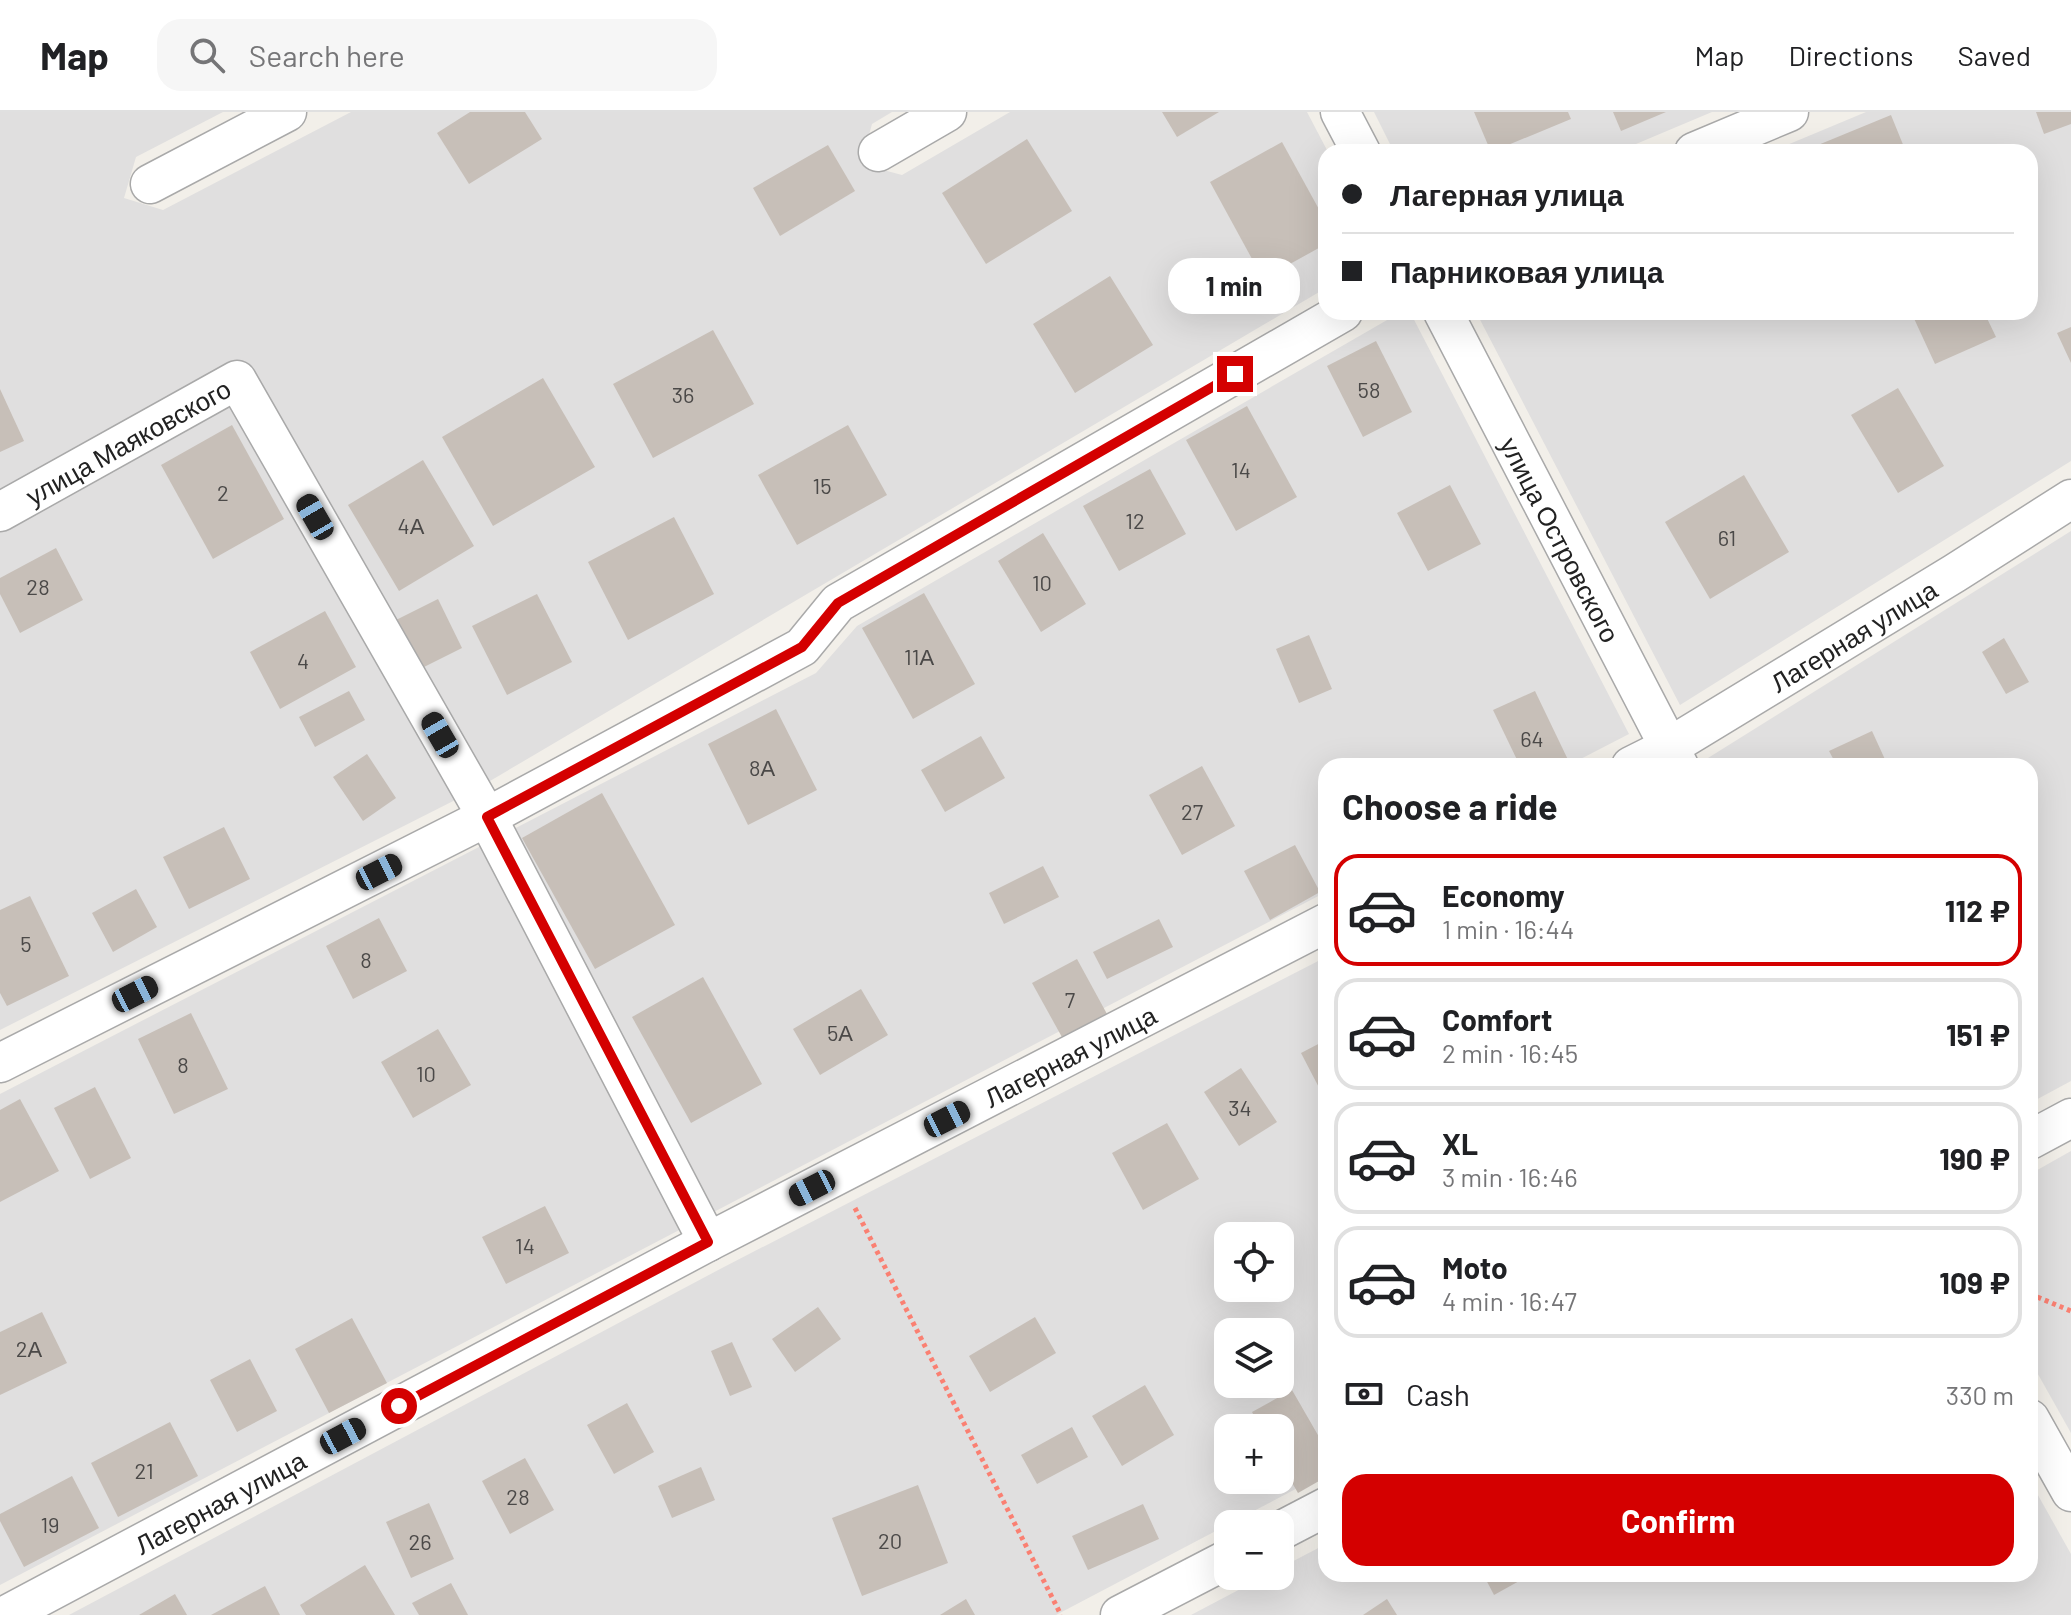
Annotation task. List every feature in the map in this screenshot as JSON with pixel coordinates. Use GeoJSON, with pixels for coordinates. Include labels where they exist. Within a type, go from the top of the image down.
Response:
{"type":"FeatureCollection","features":[{"type":"Feature","properties":{"kind":"street"},"geometry":{"type":"LineString","coordinates":[[150,184],[287,112]]}},
{"type":"Feature","properties":{"kind":"street"},"geometry":{"type":"LineString","coordinates":[[878,152],[947,112]]}},
{"type":"Feature","properties":{"kind":"street"},"geometry":{"type":"LineString","coordinates":[[1340,112],[1357,144]]}},
{"type":"Feature","properties":{"kind":"street"},"geometry":{"type":"LineString","coordinates":[[1713,144],[1789,112]]}},
{"type":"Feature","properties":{"kind":"street"},"geometry":{"type":"LineString","coordinates":[[0,1063],[487,817],[802,647],[838,603],[1329,320]]}},
{"type":"Feature","properties":{"kind":"street","name":"улица Островского"},"geometry":{"type":"LineString","coordinates":[[1447,320],[1674,756]]}},
{"type":"Feature","properties":{"kind":"street","name":"улица Маяковского"},"geometry":{"type":"LineString","coordinates":[[0,512],[237,380],[487,817],[708,1242]]}},
{"type":"Feature","properties":{"kind":"street","name":"Лагерная улица"},"geometry":{"type":"LineString","coordinates":[[1674,756],[2071,499]]}},
{"type":"Feature","properties":{"kind":"street","name":"Лагерная улица"},"geometry":{"type":"LineString","coordinates":[[6,1615],[708,1242],[1318,927]]}},
{"type":"Feature","properties":{"kind":"street"},"geometry":{"type":"LineString","coordinates":[[2038,1136],[2071,1118]]}},
{"type":"Feature","properties":{"kind":"street"},"geometry":{"type":"LineString","coordinates":[[2038,1433],[2071,1492]]}},
{"type":"Feature","properties":{"kind":"street"},"geometry":{"type":"LineString","coordinates":[[1294,1524],[1318,1511]]}},
{"type":"Feature","properties":{"kind":"street"},"geometry":{"type":"LineString","coordinates":[[1120,1615],[1214,1566]]}},
{"type":"Feature","properties":{"kind":"path"},"geometry":{"type":"LineString","coordinates":[[839,1175],[1061,1615]]}},
{"type":"Feature","properties":{"kind":"path"},"geometry":{"type":"LineString","coordinates":[[2038,1297],[2071,1311]]}},
{"type":"Feature","properties":{"kind":"shaded area"},"geometry":{"type":"Polygon","coordinates":[[[0,112],[223,112],[136,157],[124,198],[163,210],[351,112],[892,112],[872,124],[861,164],[902,175],[1010,112],[1307,112],[1324,144],[1318,144],[1318,293],[473,791],[0,1030],[0,112]]]}},
{"type":"Feature","properties":{"kind":"shaded area"},"geometry":{"type":"Polygon","coordinates":[[[1374,112],[1712,112],[1636,144],[1390,144],[1374,112]]]}},
{"type":"Feature","properties":{"kind":"shaded area"},"geometry":{"type":"Polygon","coordinates":[[[1866,112],[2071,112],[2071,461],[1680,705],[1480,320],[2038,320],[2038,144],[1789,144],[1866,112]]]}},
{"type":"Feature","properties":{"kind":"shaded area"},"geometry":{"type":"Polygon","coordinates":[[[1387,320],[1414,320],[1629,734],[1582,758],[1318,758],[1318,896],[0,1585],[0,1094],[816,673],[857,626],[1387,320]]]}},
{"type":"Feature","properties":{"kind":"shaded area"},"geometry":{"type":"Polygon","coordinates":[[[2071,531],[2071,1081],[2038,1099],[2038,758],[1708,758],[2071,531]]]}},
{"type":"Feature","properties":{"kind":"shaded area"},"geometry":{"type":"Polygon","coordinates":[[[1318,961],[1318,1477],[1294,1490],[1294,1414],[1214,1414],[1214,1494],[1286,1494],[1256,1510],[1214,1510],[1214,1532],[1056,1615],[69,1615],[722,1268],[1318,961]]]}},
{"type":"Feature","properties":{"kind":"shaded area"},"geometry":{"type":"Polygon","coordinates":[[[2071,1151],[2071,1433],[2038,1374],[2038,1170],[2071,1151]]]}},
{"type":"Feature","properties":{"kind":"shaded area"},"geometry":{"type":"Polygon","coordinates":[[[2038,1495],[2071,1554],[2071,1615],[1191,1615],[1238,1590],[1294,1590],[1294,1561],[1318,1548],[1318,1582],[2038,1582],[2038,1495]]]}},
{"type":"Feature","properties":{"kind":"building"},"geometry":{"type":"Polygon","coordinates":[[[470,112],[525,112],[542,139],[469,184],[437,133],[470,112]]]}},
{"type":"Feature","properties":{"kind":"building"},"geometry":{"type":"Polygon","coordinates":[[[1162,112],[1219,112],[1177,137],[1162,112]]]}},
{"type":"Feature","properties":{"kind":"building"},"geometry":{"type":"Polygon","coordinates":[[[1474,112],[1568,112],[1571,119],[1510,144],[1488,144],[1474,112]]]}},
{"type":"Feature","properties":{"kind":"building"},"geometry":{"type":"Polygon","coordinates":[[[1613,112],[1666,112],[1621,131],[1613,112]]]}},
{"type":"Feature","properties":{"kind":"building"},"geometry":{"type":"Polygon","coordinates":[[[2036,112],[2071,112],[2071,124],[2044,134],[2036,112]]]}},
{"type":"Feature","properties":{"kind":"building"},"geometry":{"type":"Polygon","coordinates":[[[1891,115],[1903,144],[1820,144],[1891,115]]]}},
{"type":"Feature","properties":{"kind":"building"},"geometry":{"type":"Polygon","coordinates":[[[1027,139],[1072,211],[986,264],[942,193],[1027,139]]]}},
{"type":"Feature","properties":{"kind":"building"},"geometry":{"type":"Polygon","coordinates":[[[1282,142],[1318,207],[1318,248],[1263,279],[1210,182],[1282,142]]]}},
{"type":"Feature","properties":{"kind":"building"},"geometry":{"type":"Polygon","coordinates":[[[828,145],[855,191],[780,236],[753,188],[828,145]]]}},
{"type":"Feature","properties":{"kind":"building"},"geometry":{"type":"Polygon","coordinates":[[[1110,276],[1153,345],[1075,393],[1033,324],[1110,276]]]}},
{"type":"Feature","properties":{"kind":"building"},"geometry":{"type":"Polygon","coordinates":[[[1915,320],[1988,320],[1996,337],[1935,364],[1915,320]]]}},
{"type":"Feature","properties":{"kind":"building"},"geometry":{"type":"Polygon","coordinates":[[[2071,327],[2071,363],[2057,333],[2071,327]]]}},
{"type":"Feature","properties":{"kind":"building"},"geometry":{"type":"Polygon","coordinates":[[[713,330],[754,404],[653,458],[613,384],[713,330]]]}},
{"type":"Feature","properties":{"kind":"building"},"geometry":{"type":"Polygon","coordinates":[[[1376,341],[1412,412],[1363,437],[1327,366],[1376,341]]]}},
{"type":"Feature","properties":{"kind":"building"},"geometry":{"type":"Polygon","coordinates":[[[543,378],[595,467],[493,526],[442,437],[543,378]]]}},
{"type":"Feature","properties":{"kind":"building"},"geometry":{"type":"Polygon","coordinates":[[[1898,388],[1944,466],[1898,493],[1851,415],[1898,388]]]}},
{"type":"Feature","properties":{"kind":"building"},"geometry":{"type":"Polygon","coordinates":[[[0,389],[24,441],[0,452],[0,389]]]}},
{"type":"Feature","properties":{"kind":"building"},"geometry":{"type":"Polygon","coordinates":[[[1247,406],[1297,497],[1236,531],[1186,440],[1247,406]]]}},
{"type":"Feature","properties":{"kind":"building"},"geometry":{"type":"Polygon","coordinates":[[[232,425],[284,519],[213,559],[161,465],[232,425]]]}},
{"type":"Feature","properties":{"kind":"building"},"geometry":{"type":"Polygon","coordinates":[[[848,425],[887,495],[797,545],[758,475],[848,425]]]}},
{"type":"Feature","properties":{"kind":"building"},"geometry":{"type":"Polygon","coordinates":[[[423,460],[474,546],[399,591],[348,505],[423,460]]]}},
{"type":"Feature","properties":{"kind":"building"},"geometry":{"type":"Polygon","coordinates":[[[1150,469],[1186,534],[1119,571],[1083,506],[1150,469]]]}},
{"type":"Feature","properties":{"kind":"building"},"geometry":{"type":"Polygon","coordinates":[[[1744,475],[1789,552],[1710,599],[1665,522],[1744,475]]]}},
{"type":"Feature","properties":{"kind":"building"},"geometry":{"type":"Polygon","coordinates":[[[1450,485],[1481,544],[1428,571],[1397,513],[1450,485]]]}},
{"type":"Feature","properties":{"kind":"building"},"geometry":{"type":"Polygon","coordinates":[[[674,517],[714,594],[628,640],[588,562],[674,517]]]}},
{"type":"Feature","properties":{"kind":"building"},"geometry":{"type":"Polygon","coordinates":[[[1043,533],[1086,604],[1041,632],[998,561],[1043,533]]]}},
{"type":"Feature","properties":{"kind":"building"},"geometry":{"type":"Polygon","coordinates":[[[56,548],[83,600],[20,633],[0,594],[0,578],[56,548]]]}},
{"type":"Feature","properties":{"kind":"building"},"geometry":{"type":"Polygon","coordinates":[[[924,593],[975,684],[913,719],[862,628],[924,593]]]}},
{"type":"Feature","properties":{"kind":"building"},"geometry":{"type":"Polygon","coordinates":[[[537,594],[572,662],[507,695],[472,626],[537,594]]]}},
{"type":"Feature","properties":{"kind":"building"},"geometry":{"type":"Polygon","coordinates":[[[438,599],[462,648],[420,669],[396,620],[438,599]]]}},
{"type":"Feature","properties":{"kind":"building"},"geometry":{"type":"Polygon","coordinates":[[[325,611],[356,667],[280,709],[250,652],[325,611]]]}},
{"type":"Feature","properties":{"kind":"building"},"geometry":{"type":"Polygon","coordinates":[[[1309,635],[1332,689],[1299,703],[1276,649],[1309,635]]]}},
{"type":"Feature","properties":{"kind":"building"},"geometry":{"type":"Polygon","coordinates":[[[2004,638],[2029,682],[2006,694],[1982,652],[2004,638]]]}},
{"type":"Feature","properties":{"kind":"building"},"geometry":{"type":"Polygon","coordinates":[[[349,691],[365,720],[315,747],[299,717],[349,691]]]}},
{"type":"Feature","properties":{"kind":"building"},"geometry":{"type":"Polygon","coordinates":[[[1535,691],[1567,758],[1516,758],[1493,710],[1535,691]]]}},
{"type":"Feature","properties":{"kind":"building"},"geometry":{"type":"Polygon","coordinates":[[[776,709],[817,790],[748,825],[708,744],[776,709]]]}},
{"type":"Feature","properties":{"kind":"building"},"geometry":{"type":"Polygon","coordinates":[[[1872,731],[1884,758],[1833,758],[1829,751],[1872,731]]]}},
{"type":"Feature","properties":{"kind":"building"},"geometry":{"type":"Polygon","coordinates":[[[981,736],[1005,778],[945,812],[921,770],[981,736]]]}},
{"type":"Feature","properties":{"kind":"building"},"geometry":{"type":"Polygon","coordinates":[[[367,754],[396,798],[363,821],[333,777],[367,754]]]}},
{"type":"Feature","properties":{"kind":"building"},"geometry":{"type":"Polygon","coordinates":[[[1202,766],[1235,826],[1182,855],[1149,795],[1202,766]]]}},
{"type":"Feature","properties":{"kind":"building"},"geometry":{"type":"Polygon","coordinates":[[[602,793],[675,925],[595,969],[522,838],[602,793]]]}},
{"type":"Feature","properties":{"kind":"building"},"geometry":{"type":"Polygon","coordinates":[[[224,827],[250,879],[189,909],[163,857],[224,827]]]}},
{"type":"Feature","properties":{"kind":"building"},"geometry":{"type":"Polygon","coordinates":[[[1295,845],[1318,893],[1270,920],[1244,871],[1295,845]]]}},
{"type":"Feature","properties":{"kind":"building"},"geometry":{"type":"Polygon","coordinates":[[[1043,866],[1059,897],[1004,924],[989,893],[1043,866]]]}},
{"type":"Feature","properties":{"kind":"building"},"geometry":{"type":"Polygon","coordinates":[[[136,889],[157,927],[113,952],[92,913],[136,889]]]}},
{"type":"Feature","properties":{"kind":"building"},"geometry":{"type":"Polygon","coordinates":[[[30,896],[69,976],[7,1006],[0,993],[0,910],[30,896]]]}},
{"type":"Feature","properties":{"kind":"building"},"geometry":{"type":"Polygon","coordinates":[[[379,918],[407,971],[353,999],[326,946],[379,918]]]}},
{"type":"Feature","properties":{"kind":"building"},"geometry":{"type":"Polygon","coordinates":[[[1159,919],[1173,947],[1107,979],[1093,952],[1159,919]]]}},
{"type":"Feature","properties":{"kind":"building"},"geometry":{"type":"Polygon","coordinates":[[[1077,959],[1107,1014],[1063,1039],[1032,983],[1077,959]]]}},
{"type":"Feature","properties":{"kind":"building"},"geometry":{"type":"Polygon","coordinates":[[[703,977],[762,1084],[691,1123],[632,1017],[703,977]]]}},
{"type":"Feature","properties":{"kind":"building"},"geometry":{"type":"Polygon","coordinates":[[[861,989],[888,1035],[820,1075],[793,1029],[861,989]]]}},
{"type":"Feature","properties":{"kind":"building"},"geometry":{"type":"Polygon","coordinates":[[[191,1013],[228,1089],[174,1114],[138,1039],[191,1013]]]}},
{"type":"Feature","properties":{"kind":"building"},"geometry":{"type":"Polygon","coordinates":[[[438,1029],[471,1085],[413,1118],[381,1062],[438,1029]]]}},
{"type":"Feature","properties":{"kind":"building"},"geometry":{"type":"Polygon","coordinates":[[[1318,1044],[1318,1086],[1301,1053],[1318,1044]]]}},
{"type":"Feature","properties":{"kind":"building"},"geometry":{"type":"Polygon","coordinates":[[[1241,1068],[1277,1122],[1239,1146],[1204,1092],[1241,1068]]]}},
{"type":"Feature","properties":{"kind":"building"},"geometry":{"type":"Polygon","coordinates":[[[95,1087],[131,1158],[90,1179],[54,1108],[95,1087]]]}},
{"type":"Feature","properties":{"kind":"building"},"geometry":{"type":"Polygon","coordinates":[[[20,1099],[59,1171],[0,1202],[0,1110],[20,1099]]]}},
{"type":"Feature","properties":{"kind":"building"},"geometry":{"type":"Polygon","coordinates":[[[1167,1123],[1199,1179],[1143,1210],[1112,1153],[1167,1123]]]}},
{"type":"Feature","properties":{"kind":"building"},"geometry":{"type":"Polygon","coordinates":[[[545,1206],[569,1253],[506,1284],[482,1237],[545,1206]]]}},
{"type":"Feature","properties":{"kind":"building"},"geometry":{"type":"Polygon","coordinates":[[[818,1307],[841,1339],[795,1372],[772,1339],[818,1307]]]}},
{"type":"Feature","properties":{"kind":"building"},"geometry":{"type":"Polygon","coordinates":[[[42,1312],[67,1363],[0,1395],[0,1332],[42,1312]]]}},
{"type":"Feature","properties":{"kind":"building"},"geometry":{"type":"Polygon","coordinates":[[[1035,1317],[1056,1353],[990,1392],[969,1356],[1035,1317]]]}},
{"type":"Feature","properties":{"kind":"building"},"geometry":{"type":"Polygon","coordinates":[[[352,1318],[387,1383],[329,1413],[295,1349],[352,1318]]]}},
{"type":"Feature","properties":{"kind":"building"},"geometry":{"type":"Polygon","coordinates":[[[732,1342],[752,1387],[730,1396],[711,1351],[732,1342]]]}},
{"type":"Feature","properties":{"kind":"building"},"geometry":{"type":"Polygon","coordinates":[[[250,1359],[277,1411],[237,1432],[210,1380],[250,1359]]]}},
{"type":"Feature","properties":{"kind":"building"},"geometry":{"type":"Polygon","coordinates":[[[1145,1385],[1174,1435],[1122,1466],[1092,1416],[1145,1385]]]}},
{"type":"Feature","properties":{"kind":"building"},"geometry":{"type":"Polygon","coordinates":[[[1294,1393],[1318,1435],[1318,1482],[1298,1493],[1294,1486],[1294,1414],[1253,1414],[1277,1398],[1294,1398],[1294,1393]]]}},
{"type":"Feature","properties":{"kind":"building"},"geometry":{"type":"Polygon","coordinates":[[[627,1403],[654,1452],[614,1474],[587,1425],[627,1403]]]}},
{"type":"Feature","properties":{"kind":"building"},"geometry":{"type":"Polygon","coordinates":[[[170,1422],[198,1476],[118,1517],[91,1463],[170,1422]]]}},
{"type":"Feature","properties":{"kind":"building"},"geometry":{"type":"Polygon","coordinates":[[[1072,1427],[1088,1457],[1037,1484],[1021,1455],[1072,1427]]]}},
{"type":"Feature","properties":{"kind":"building"},"geometry":{"type":"Polygon","coordinates":[[[525,1458],[554,1510],[510,1534],[482,1481],[525,1458]]]}},
{"type":"Feature","properties":{"kind":"building"},"geometry":{"type":"Polygon","coordinates":[[[701,1467],[715,1500],[672,1518],[658,1486],[701,1467]]]}},
{"type":"Feature","properties":{"kind":"building"},"geometry":{"type":"Polygon","coordinates":[[[72,1476],[99,1528],[24,1567],[0,1521],[0,1514],[72,1476]]]}},
{"type":"Feature","properties":{"kind":"building"},"geometry":{"type":"Polygon","coordinates":[[[918,1485],[948,1563],[862,1596],[832,1518],[918,1485]]]}},
{"type":"Feature","properties":{"kind":"building"},"geometry":{"type":"Polygon","coordinates":[[[429,1503],[454,1559],[411,1578],[386,1522],[429,1503]]]}},
{"type":"Feature","properties":{"kind":"building"},"geometry":{"type":"Polygon","coordinates":[[[1143,1504],[1159,1539],[1088,1570],[1072,1536],[1143,1504]]]}},
{"type":"Feature","properties":{"kind":"building"},"geometry":{"type":"Polygon","coordinates":[[[365,1565],[395,1615],[306,1615],[300,1605],[365,1565]]]}},
{"type":"Feature","properties":{"kind":"building"},"geometry":{"type":"Polygon","coordinates":[[[1487,1582],[1518,1582],[1494,1595],[1487,1582]]]}},
{"type":"Feature","properties":{"kind":"building"},"geometry":{"type":"Polygon","coordinates":[[[451,1583],[468,1615],[419,1615],[412,1603],[451,1583]]]}},
{"type":"Feature","properties":{"kind":"building"},"geometry":{"type":"Polygon","coordinates":[[[265,1586],[280,1615],[211,1615],[265,1586]]]}},
{"type":"Feature","properties":{"kind":"building"},"geometry":{"type":"Polygon","coordinates":[[[175,1594],[187,1615],[139,1615],[175,1594]]]}},
{"type":"Feature","properties":{"kind":"building"},"geometry":{"type":"Polygon","coordinates":[[[966,1599],[975,1615],[940,1615],[966,1599]]]}},
{"type":"Feature","properties":{"kind":"building"},"geometry":{"type":"Polygon","coordinates":[[[1387,1599],[1397,1615],[1363,1615],[1387,1599]]]}},
{"type":"Feature","properties":{"kind":"route"},"geometry":{"type":"LineString","coordinates":[[399,1406],[708,1242],[487,817],[802,647],[838,603],[1235,374]]}}]}
